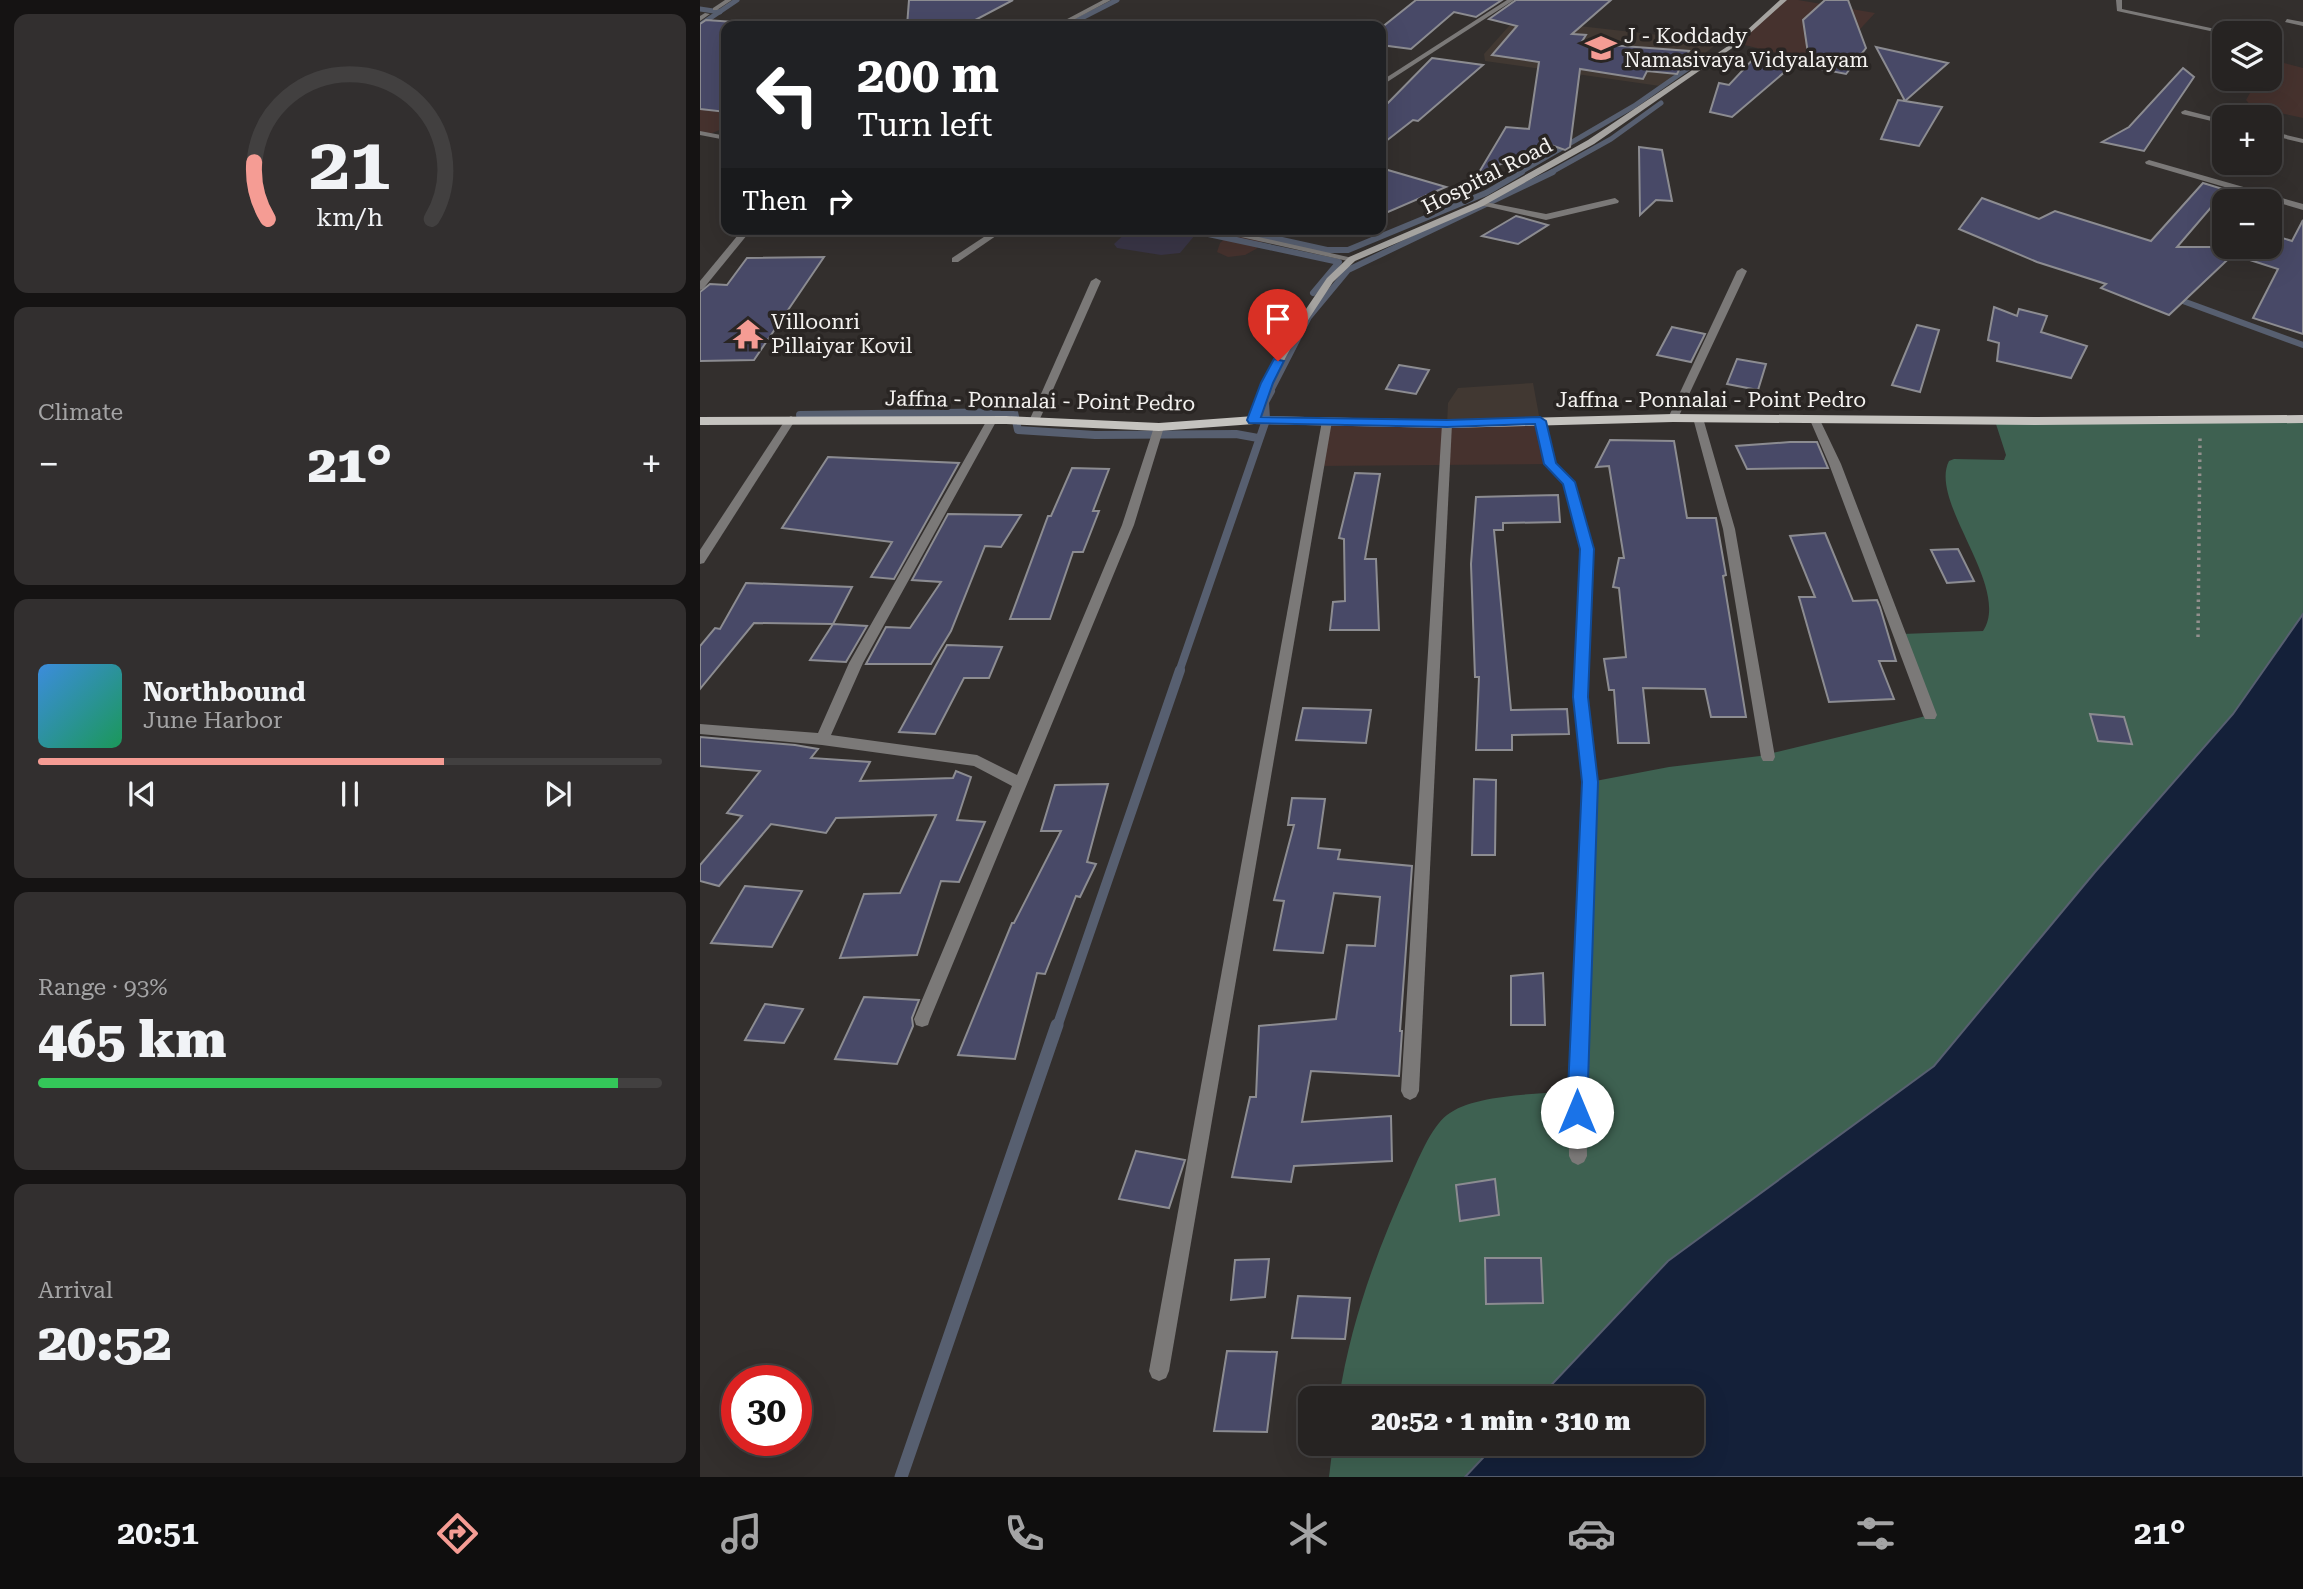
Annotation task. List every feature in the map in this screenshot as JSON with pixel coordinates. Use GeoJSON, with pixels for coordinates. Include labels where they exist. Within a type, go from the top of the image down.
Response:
{"type":"FeatureCollection","features":[{"type":"Feature","properties":{"kind":"main road","name":"Jaffna - Ponnalai - Point Pedro"},"geometry":{"type":"LineString","coordinates":[[700,421],[999,420],[1159,428],[1254,420],[1447,424],[1673,418],[2303,419]]}},
{"type":"Feature","properties":{"kind":"street"},"geometry":{"type":"LineString","coordinates":[[715,9],[729,0]]}},
{"type":"Feature","properties":{"kind":"street"},"geometry":{"type":"LineString","coordinates":[[1067,21],[1108,0]]}},
{"type":"Feature","properties":{"kind":"street"},"geometry":{"type":"LineString","coordinates":[[1386,81],[1511,0]]}},
{"type":"Feature","properties":{"kind":"street","name":"Hospital Road"},"geometry":{"type":"LineString","coordinates":[[1254,420],[1267,383],[1290,340],[1330,280],[1352,259],[1480,204],[1591,142],[1736,43],[1784,0]]}},
{"type":"Feature","properties":{"kind":"street"},"geometry":{"type":"LineString","coordinates":[[2119,0],[2119,10],[2212,29]]}},
{"type":"Feature","properties":{"kind":"street"},"geometry":{"type":"LineString","coordinates":[[2287,21],[2303,24]]}},
{"type":"Feature","properties":{"kind":"street"},"geometry":{"type":"LineString","coordinates":[[2185,112],[2212,119]]}},
{"type":"Feature","properties":{"kind":"street"},"geometry":{"type":"LineString","coordinates":[[700,133],[721,137]]}},
{"type":"Feature","properties":{"kind":"street"},"geometry":{"type":"LineString","coordinates":[[2282,136],[2303,141]]}},
{"type":"Feature","properties":{"kind":"street"},"geometry":{"type":"LineString","coordinates":[[2150,162],[2303,207]]}},
{"type":"Feature","properties":{"kind":"street"},"geometry":{"type":"LineString","coordinates":[[1480,204],[1546,217],[1615,201]]}},
{"type":"Feature","properties":{"kind":"street"},"geometry":{"type":"LineString","coordinates":[[1577,211],[1612,213]]}},
{"type":"Feature","properties":{"kind":"street"},"geometry":{"type":"LineString","coordinates":[[700,287],[743,235]]}},
{"type":"Feature","properties":{"kind":"street"},"geometry":{"type":"LineString","coordinates":[[955,261],[993,235]]}},
{"type":"Feature","properties":{"kind":"street"},"geometry":{"type":"LineString","coordinates":[[1238,235],[1352,259]]}},
{"type":"Feature","properties":{"kind":"street"},"geometry":{"type":"LineString","coordinates":[[1673,418],[1742,271]]}},
{"type":"Feature","properties":{"kind":"street"},"geometry":{"type":"LineString","coordinates":[[1030,421],[1096,281]]}},
{"type":"Feature","properties":{"kind":"street"},"geometry":{"type":"LineString","coordinates":[[1698,418],[1730,529],[1768,757]]}},
{"type":"Feature","properties":{"kind":"street"},"geometry":{"type":"LineString","coordinates":[[700,560],[791,419]]}},
{"type":"Feature","properties":{"kind":"street"},"geometry":{"type":"LineString","coordinates":[[822,739],[856,663],[999,420]]}},
{"type":"Feature","properties":{"kind":"street"},"geometry":{"type":"LineString","coordinates":[[1815,420],[1835,464],[1930,715]]}},
{"type":"Feature","properties":{"kind":"street"},"geometry":{"type":"LineString","coordinates":[[1159,1371],[1327,421]]}},
{"type":"Feature","properties":{"kind":"street"},"geometry":{"type":"LineString","coordinates":[[1540,421],[1550,464],[1569,482],[1587,549],[1580,697],[1590,782],[1577,1091],[1578,1156]]}},
{"type":"Feature","properties":{"kind":"street"},"geometry":{"type":"LineString","coordinates":[[1410,1091],[1447,424]]}},
{"type":"Feature","properties":{"kind":"street"},"geometry":{"type":"LineString","coordinates":[[922,1019],[1128,525],[1159,428]]}},
{"type":"Feature","properties":{"kind":"street"},"geometry":{"type":"LineString","coordinates":[[700,729],[822,739],[977,761],[1021,785]]}},
{"type":"Feature","properties":{"kind":"path"},"geometry":{"type":"LineString","coordinates":[[2198,636],[2199,420]]}},
{"type":"Feature","properties":{"kind":"shaded area"},"geometry":{"type":"Polygon","coordinates":[[[1784,0],[1875,13],[1850,40],[1812,56],[1782,54],[1736,43],[1784,0]]]}},
{"type":"Feature","properties":{"kind":"shaded area","name":"J - Koddady Namasivaya Vidyalayam"},"geometry":{"type":"Polygon","coordinates":[[[1535,21],[1720,42],[1660,86],[1485,61],[1484,54],[1509,26],[1535,21]]]}},
{"type":"Feature","properties":{"kind":"shaded area"},"geometry":{"type":"Polygon","coordinates":[[[2282,63],[2303,68],[2303,118],[2282,113],[2282,105],[2250,105],[2246,100],[2251,91],[2282,91],[2282,63]]]}},
{"type":"Feature","properties":{"kind":"shaded area"},"geometry":{"type":"Polygon","coordinates":[[[700,105],[721,109],[721,129],[708,135],[700,133],[700,105]]]}},
{"type":"Feature","properties":{"kind":"shaded area"},"geometry":{"type":"Polygon","coordinates":[[[1124,235],[1195,235],[1180,253],[1161,255],[1117,248],[1114,244],[1124,235]]]}},
{"type":"Feature","properties":{"kind":"shaded area"},"geometry":{"type":"Polygon","coordinates":[[[1229,235],[1264,240],[1256,249],[1245,255],[1228,257],[1217,252],[1220,243],[1229,235]]]}},
{"type":"Feature","properties":{"kind":"shaded area"},"geometry":{"type":"Polygon","coordinates":[[[1533,383],[1540,421],[1447,424],[1448,403],[1458,388],[1533,383]]]}},
{"type":"Feature","properties":{"kind":"shaded area"},"geometry":{"type":"Polygon","coordinates":[[[1327,421],[1540,421],[1550,464],[1319,466],[1327,421]]]}},
{"type":"Feature","properties":{"kind":"green space"},"geometry":{"type":"Polygon","coordinates":[[[2303,419],[2303,614],[2233,714],[2095,872],[1934,1067],[1668,1261],[1550,1386],[1341,1386],[1358,1314],[1376,1259],[1416,1164],[1441,1120],[1459,1108],[1491,1099],[1577,1090],[1590,782],[1669,767],[1760,756],[1930,715],[1902,634],[1983,631],[1989,613],[1987,592],[1950,499],[1946,478],[1949,461],[1954,459],[2004,460],[2006,455],[1995,421],[2303,419]]]}},
{"type":"Feature","properties":{"kind":"green space"},"geometry":{"type":"Polygon","coordinates":[[[1332,1456],[1485,1456],[1465,1477],[1329,1477],[1332,1456]]]}},
{"type":"Feature","properties":{"kind":"water"},"geometry":{"type":"Polygon","coordinates":[[[2303,614],[2303,1477],[1465,1477],[1485,1456],[1704,1456],[1704,1386],[1550,1386],[1668,1261],[1934,1066],[2095,872],[2233,714],[2303,614]]]}},
{"type":"Feature","properties":{"kind":"building"},"geometry":{"type":"Polygon","coordinates":[[[909,0],[1013,0],[973,21],[907,21],[909,0]]]}},
{"type":"Feature","properties":{"kind":"building"},"geometry":{"type":"Polygon","coordinates":[[[1416,0],[1502,0],[1476,17],[1454,12],[1411,49],[1386,46],[1386,24],[1416,0]]]}},
{"type":"Feature","properties":{"kind":"building"},"geometry":{"type":"Polygon","coordinates":[[[1516,0],[1611,0],[1572,34],[1586,35],[1581,43],[1689,51],[1677,74],[1647,71],[1643,79],[1580,69],[1570,147],[1565,150],[1551,145],[1548,151],[1535,149],[1478,174],[1506,127],[1529,129],[1539,62],[1492,55],[1517,26],[1489,19],[1516,0]]]}},
{"type":"Feature","properties":{"kind":"building"},"geometry":{"type":"Polygon","coordinates":[[[1825,0],[1848,0],[1866,48],[1846,74],[1810,67],[1803,20],[1825,0]]]}},
{"type":"Feature","properties":{"kind":"building"},"geometry":{"type":"Polygon","coordinates":[[[706,20],[721,21],[721,111],[700,109],[700,24],[706,20]]]}},
{"type":"Feature","properties":{"kind":"building"},"geometry":{"type":"Polygon","coordinates":[[[1876,47],[1948,63],[1905,101],[1876,47]]]}},
{"type":"Feature","properties":{"kind":"building"},"geometry":{"type":"Polygon","coordinates":[[[1755,57],[1794,64],[1732,117],[1710,112],[1719,83],[1729,85],[1755,57]]]}},
{"type":"Feature","properties":{"kind":"building"},"geometry":{"type":"Polygon","coordinates":[[[1432,58],[1483,65],[1418,121],[1413,120],[1386,141],[1386,105],[1432,58]]]}},
{"type":"Feature","properties":{"kind":"building"},"geometry":{"type":"Polygon","coordinates":[[[2183,68],[2194,77],[2144,151],[2102,142],[2129,127],[2183,68]]]}},
{"type":"Feature","properties":{"kind":"building"},"geometry":{"type":"Polygon","coordinates":[[[1898,100],[1942,107],[1919,146],[1881,139],[1898,100]]]}},
{"type":"Feature","properties":{"kind":"building"},"geometry":{"type":"Polygon","coordinates":[[[1639,147],[1662,150],[1672,201],[1656,200],[1640,215],[1639,147]]]}},
{"type":"Feature","properties":{"kind":"building"},"geometry":{"type":"Polygon","coordinates":[[[1386,169],[1446,187],[1386,213],[1386,169]]]}},
{"type":"Feature","properties":{"kind":"building"},"geometry":{"type":"Polygon","coordinates":[[[2203,183],[2223,189],[2212,189],[2212,206],[2177,247],[2212,247],[2212,259],[2228,259],[2169,315],[2101,288],[2106,284],[2037,262],[1959,229],[1982,198],[2039,219],[2055,211],[2151,241],[2203,183]]]}},
{"type":"Feature","properties":{"kind":"building"},"geometry":{"type":"Polygon","coordinates":[[[1516,216],[1548,225],[1518,244],[1482,236],[1516,216]]]}},
{"type":"Feature","properties":{"kind":"building"},"geometry":{"type":"Polygon","coordinates":[[[2303,220],[2303,334],[2253,318],[2278,269],[2247,259],[2282,259],[2282,238],[2292,241],[2303,220]]]}},
{"type":"Feature","properties":{"kind":"building"},"geometry":{"type":"Polygon","coordinates":[[[824,257],[754,360],[700,361],[700,292],[710,284],[727,285],[747,258],[824,257]]]}},
{"type":"Feature","properties":{"kind":"building"},"geometry":{"type":"Polygon","coordinates":[[[1994,307],[2017,316],[2019,309],[2047,316],[2041,332],[2087,346],[2071,378],[1997,361],[1999,343],[1988,340],[1994,307]]]}},
{"type":"Feature","properties":{"kind":"building"},"geometry":{"type":"Polygon","coordinates":[[[1917,325],[1939,330],[1920,392],[1892,385],[1917,325]]]}},
{"type":"Feature","properties":{"kind":"building"},"geometry":{"type":"Polygon","coordinates":[[[1672,327],[1705,334],[1691,362],[1657,355],[1672,327]]]}},
{"type":"Feature","properties":{"kind":"building"},"geometry":{"type":"Polygon","coordinates":[[[1737,359],[1766,364],[1758,390],[1727,384],[1737,359]]]}},
{"type":"Feature","properties":{"kind":"building"},"geometry":{"type":"Polygon","coordinates":[[[1399,365],[1429,370],[1416,394],[1386,389],[1399,365]]]}},
{"type":"Feature","properties":{"kind":"building"},"geometry":{"type":"Polygon","coordinates":[[[1610,440],[1674,441],[1687,518],[1716,518],[1746,717],[1711,717],[1705,689],[1643,688],[1649,743],[1618,743],[1614,690],[1609,690],[1604,659],[1626,657],[1619,588],[1613,587],[1619,558],[1624,558],[1609,466],[1596,467],[1610,440]]]}},
{"type":"Feature","properties":{"kind":"building"},"geometry":{"type":"Polygon","coordinates":[[[1817,442],[1828,468],[1747,469],[1736,446],[1817,442]]]}},
{"type":"Feature","properties":{"kind":"building"},"geometry":{"type":"Polygon","coordinates":[[[828,457],[959,463],[894,579],[871,577],[892,542],[782,528],[828,457]]]}},
{"type":"Feature","properties":{"kind":"building"},"geometry":{"type":"Polygon","coordinates":[[[1072,468],[1109,469],[1093,511],[1099,511],[1083,552],[1073,552],[1050,619],[1010,619],[1048,516],[1051,516],[1072,468]]]}},
{"type":"Feature","properties":{"kind":"building"},"geometry":{"type":"Polygon","coordinates":[[[1355,473],[1380,474],[1365,559],[1376,559],[1379,630],[1330,630],[1333,602],[1345,601],[1344,539],[1339,538],[1355,473]]]}},
{"type":"Feature","properties":{"kind":"building"},"geometry":{"type":"Polygon","coordinates":[[[1558,495],[1560,522],[1503,523],[1503,530],[1494,530],[1511,710],[1567,709],[1569,734],[1512,735],[1512,750],[1476,750],[1479,677],[1475,677],[1471,564],[1476,497],[1558,495]]]}},
{"type":"Feature","properties":{"kind":"building"},"geometry":{"type":"Polygon","coordinates":[[[948,514],[1021,515],[1001,547],[985,546],[951,631],[931,664],[866,664],[886,627],[910,628],[941,582],[912,580],[948,514]]]}},
{"type":"Feature","properties":{"kind":"building"},"geometry":{"type":"Polygon","coordinates":[[[1825,533],[1853,601],[1877,600],[1880,607],[1896,661],[1879,661],[1894,699],[1829,702],[1799,597],[1815,597],[1790,536],[1825,533]]]}},
{"type":"Feature","properties":{"kind":"building"},"geometry":{"type":"Polygon","coordinates":[[[1958,549],[1974,581],[1947,583],[1931,550],[1958,549]]]}},
{"type":"Feature","properties":{"kind":"building"},"geometry":{"type":"Polygon","coordinates":[[[746,583],[852,587],[833,624],[754,623],[700,689],[700,646],[715,628],[720,629],[746,583]]]}},
{"type":"Feature","properties":{"kind":"building"},"geometry":{"type":"Polygon","coordinates":[[[833,624],[867,626],[846,662],[810,660],[833,624]]]}},
{"type":"Feature","properties":{"kind":"building"},"geometry":{"type":"Polygon","coordinates":[[[947,645],[1002,647],[989,678],[964,678],[935,734],[899,732],[947,645]]]}},
{"type":"Feature","properties":{"kind":"building"},"geometry":{"type":"Polygon","coordinates":[[[1303,708],[1371,710],[1366,743],[1296,740],[1303,708]]]}},
{"type":"Feature","properties":{"kind":"building"},"geometry":{"type":"Polygon","coordinates":[[[2090,714],[2124,717],[2132,744],[2098,741],[2090,714]]]}},
{"type":"Feature","properties":{"kind":"building"},"geometry":{"type":"Polygon","coordinates":[[[700,737],[795,745],[818,749],[811,758],[870,762],[860,781],[953,778],[956,771],[971,777],[957,820],[985,822],[959,882],[941,881],[917,955],[840,958],[864,894],[900,893],[936,815],[836,818],[826,833],[771,824],[719,886],[700,881],[700,865],[742,816],[727,813],[760,771],[700,766],[700,737]]]}},
{"type":"Feature","properties":{"kind":"building"},"geometry":{"type":"Polygon","coordinates":[[[1474,779],[1496,780],[1495,855],[1472,855],[1474,779]]]}},
{"type":"Feature","properties":{"kind":"building"},"geometry":{"type":"Polygon","coordinates":[[[1108,784],[1087,862],[1096,864],[1080,897],[1076,896],[1045,974],[1037,973],[1015,1059],[958,1055],[1012,923],[1061,831],[1041,831],[1055,785],[1108,784]]]}},
{"type":"Feature","properties":{"kind":"building"},"geometry":{"type":"Polygon","coordinates":[[[1292,798],[1325,799],[1318,848],[1340,850],[1338,859],[1412,866],[1399,1076],[1311,1071],[1302,1122],[1391,1116],[1392,1161],[1294,1166],[1291,1182],[1232,1177],[1250,1097],[1256,1097],[1259,1026],[1336,1019],[1347,945],[1375,946],[1380,897],[1334,893],[1323,953],[1274,950],[1284,901],[1274,900],[1294,825],[1288,825],[1292,798]]]}},
{"type":"Feature","properties":{"kind":"building"},"geometry":{"type":"Polygon","coordinates":[[[745,886],[802,891],[772,947],[711,943],[745,886]]]}},
{"type":"Feature","properties":{"kind":"building"},"geometry":{"type":"Polygon","coordinates":[[[1543,973],[1545,1025],[1511,1025],[1511,976],[1543,973]]]}},
{"type":"Feature","properties":{"kind":"building"},"geometry":{"type":"Polygon","coordinates":[[[864,997],[919,1000],[912,1018],[913,1026],[897,1064],[835,1059],[864,997]]]}},
{"type":"Feature","properties":{"kind":"building"},"geometry":{"type":"Polygon","coordinates":[[[765,1004],[803,1009],[784,1043],[745,1040],[765,1004]]]}},
{"type":"Feature","properties":{"kind":"building"},"geometry":{"type":"Polygon","coordinates":[[[1136,1151],[1185,1160],[1169,1208],[1119,1199],[1136,1151]]]}},
{"type":"Feature","properties":{"kind":"building"},"geometry":{"type":"Polygon","coordinates":[[[1495,1179],[1499,1215],[1460,1221],[1456,1185],[1495,1179]]]}},
{"type":"Feature","properties":{"kind":"building"},"geometry":{"type":"Polygon","coordinates":[[[1485,1258],[1541,1258],[1543,1303],[1486,1304],[1485,1258]]]}},
{"type":"Feature","properties":{"kind":"building"},"geometry":{"type":"Polygon","coordinates":[[[1269,1259],[1265,1297],[1231,1300],[1235,1260],[1269,1259]]]}},
{"type":"Feature","properties":{"kind":"building"},"geometry":{"type":"Polygon","coordinates":[[[1298,1296],[1350,1298],[1345,1339],[1292,1338],[1298,1296]]]}},
{"type":"Feature","properties":{"kind":"building"},"geometry":{"type":"Polygon","coordinates":[[[1227,1351],[1277,1352],[1267,1432],[1214,1431],[1227,1351]]]}},
{"type":"Feature","properties":{"kind":"waterway"},"geometry":{"type":"LineString","coordinates":[[719,12],[737,0]]}},
{"type":"Feature","properties":{"kind":"waterway"},"geometry":{"type":"LineString","coordinates":[[1076,21],[1117,0]]}},
{"type":"Feature","properties":{"kind":"waterway"},"geometry":{"type":"LineString","coordinates":[[700,9],[719,12]]}},
{"type":"Feature","properties":{"kind":"waterway"},"geometry":{"type":"LineString","coordinates":[[700,25],[719,12]]}},
{"type":"Feature","properties":{"kind":"waterway"},"geometry":{"type":"LineString","coordinates":[[1519,173],[1634,106],[1690,67]]}},
{"type":"Feature","properties":{"kind":"waterway"},"geometry":{"type":"LineString","coordinates":[[1550,173],[1611,139],[1661,103]]}},
{"type":"Feature","properties":{"kind":"waterway"},"geometry":{"type":"LineString","coordinates":[[1386,234],[1486,193],[1522,172]]}},
{"type":"Feature","properties":{"kind":"waterway"},"geometry":{"type":"LineString","coordinates":[[1270,393],[1309,317],[1348,270],[1553,172]]}},
{"type":"Feature","properties":{"kind":"waterway"},"geometry":{"type":"LineString","coordinates":[[1213,235],[1339,262],[1313,293]]}},
{"type":"Feature","properties":{"kind":"waterway"},"geometry":{"type":"LineString","coordinates":[[1259,235],[1327,250],[1348,250],[1384,235]]}},
{"type":"Feature","properties":{"kind":"waterway"},"geometry":{"type":"LineString","coordinates":[[2172,297],[2303,345]]}},
{"type":"Feature","properties":{"kind":"waterway"},"geometry":{"type":"LineString","coordinates":[[1266,419],[1265,402],[1271,391]]}},
{"type":"Feature","properties":{"kind":"waterway"},"geometry":{"type":"LineString","coordinates":[[800,415],[1014,412],[1018,430],[1095,435],[1236,434],[1258,438]]}},
{"type":"Feature","properties":{"kind":"waterway"},"geometry":{"type":"LineString","coordinates":[[1179,672],[1265,423]]}},
{"type":"Feature","properties":{"kind":"waterway"},"geometry":{"type":"LineString","coordinates":[[1057,1027],[1180,670]]}},
{"type":"Feature","properties":{"kind":"waterway"},"geometry":{"type":"LineString","coordinates":[[901,1477],[1057,1025]]}},
{"type":"Feature","properties":{"kind":"place","name":"J - Koddady Namasivaya Vidyalayam"},"geometry":{"type":"Point","coordinates":[1601,48]}},
{"type":"Feature","properties":{"kind":"place","name":"Villoonri Pillaiyar Kovil"},"geometry":{"type":"Point","coordinates":[748,334]}},
{"type":"Feature","properties":{"kind":"route"},"geometry":{"type":"LineString","coordinates":[[1278,361],[1254,420],[1447,424],[1540,421],[1550,464],[1569,482],[1587,549],[1580,697],[1590,782],[1577,1112]]}}]}
